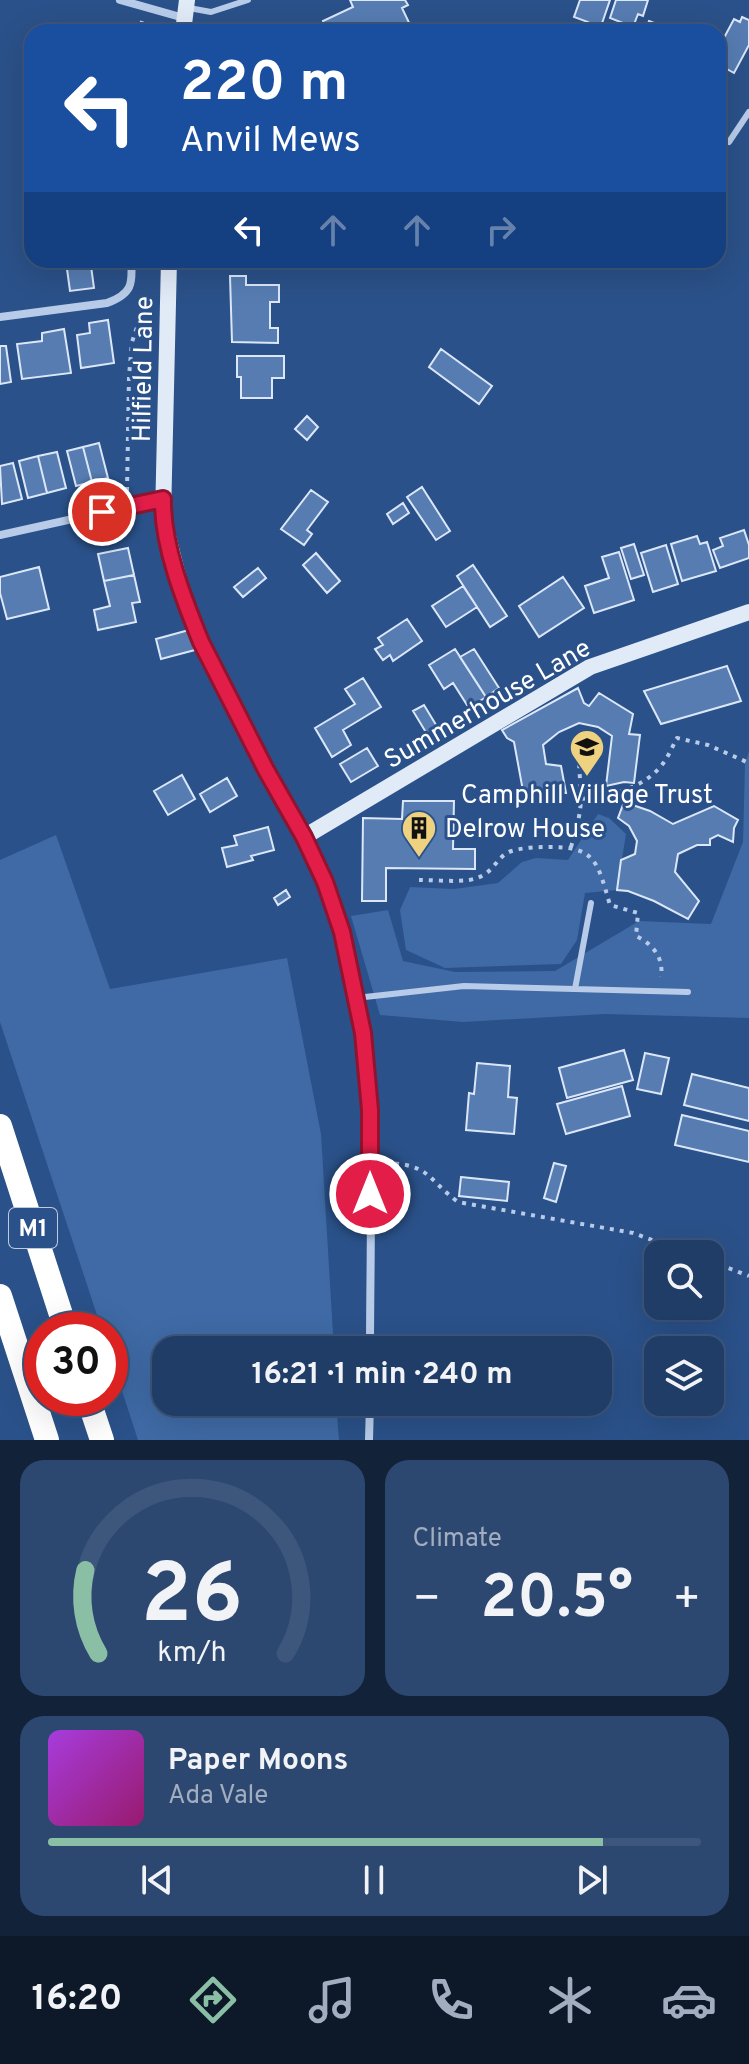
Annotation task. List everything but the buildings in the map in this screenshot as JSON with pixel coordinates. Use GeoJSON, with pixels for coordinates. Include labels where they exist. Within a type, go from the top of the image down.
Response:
{"type":"FeatureCollection","features":[{"type":"Feature","properties":{"kind":"highway","name":"M1"},"geometry":{"type":"LineString","coordinates":[[0,1126],[60,1312]]}},
{"type":"Feature","properties":{"kind":"highway"},"geometry":{"type":"LineString","coordinates":[[0,1296],[47,1440]]}},
{"type":"Feature","properties":{"kind":"highway"},"geometry":{"type":"LineString","coordinates":[[94,1416],[102,1440]]}},
{"type":"Feature","properties":{"kind":"street"},"geometry":{"type":"LineString","coordinates":[[120,0],[185,14]]}},
{"type":"Feature","properties":{"kind":"street"},"geometry":{"type":"LineString","coordinates":[[0,317],[120,299],[131,286],[131,268]]}},
{"type":"Feature","properties":{"kind":"street","name":"Hilfield Lane"},"geometry":{"type":"LineString","coordinates":[[169,268],[163,517],[185,603],[201,642],[304,837],[325,882],[342,932],[356,998],[370,1110],[370,1336]]}},
{"type":"Feature","properties":{"kind":"street"},"geometry":{"type":"LineString","coordinates":[[0,535],[163,499]]}},
{"type":"Feature","properties":{"kind":"street","name":"Summerhouse Lane"},"geometry":{"type":"LineString","coordinates":[[304,837],[590,667],[749,612]]}},
{"type":"Feature","properties":{"kind":"street"},"geometry":{"type":"LineString","coordinates":[[369,1440],[370,1416]]}},
{"type":"Feature","properties":{"kind":"lane"},"geometry":{"type":"LineString","coordinates":[[185,14],[211,12],[248,0]]}},
{"type":"Feature","properties":{"kind":"lane"},"geometry":{"type":"LineString","coordinates":[[729,142],[749,112]]}},
{"type":"Feature","properties":{"kind":"lane"},"geometry":{"type":"LineString","coordinates":[[575,989],[591,903]]}},
{"type":"Feature","properties":{"kind":"lane"},"geometry":{"type":"LineString","coordinates":[[356,998],[464,986],[688,992]]}},
{"type":"Feature","properties":{"kind":"path"},"geometry":{"type":"LineString","coordinates":[[128,506],[129,376],[132,342],[142,312],[145,289]]}},
{"type":"Feature","properties":{"kind":"path"},"geometry":{"type":"LineString","coordinates":[[581,799],[623,792],[635,785],[661,767],[677,738],[708,745],[749,763]]}},
{"type":"Feature","properties":{"kind":"path"},"geometry":{"type":"LineString","coordinates":[[571,847],[581,799],[580,739]]}},
{"type":"Feature","properties":{"kind":"path"},"geometry":{"type":"LineString","coordinates":[[419,880],[470,880],[491,871],[506,853],[531,847],[571,847],[590,857],[598,867],[610,905],[638,913],[636,936],[647,941],[663,967],[657,991]]}},
{"type":"Feature","properties":{"kind":"path"},"geometry":{"type":"LineString","coordinates":[[370,1163],[404,1164],[422,1169],[458,1202],[633,1233],[652,1240]]}},
{"type":"Feature","properties":{"kind":"path"},"geometry":{"type":"LineString","coordinates":[[724,1266],[749,1276]]}},
{"type":"Feature","properties":{"kind":"shaded area"},"geometry":{"type":"Polygon","coordinates":[[[749,751],[749,1018],[605,1014],[463,1022],[380,1015],[351,916],[388,910],[403,961],[455,972],[555,971],[639,921],[711,924],[743,842],[745,765],[749,751]]]}},
{"type":"Feature","properties":{"kind":"shaded area"},"geometry":{"type":"Polygon","coordinates":[[[598,814],[609,818],[626,834],[617,890],[585,893],[577,940],[561,964],[445,968],[406,950],[400,910],[410,887],[454,889],[498,883],[522,862],[536,858],[568,860],[598,814]]]}},
{"type":"Feature","properties":{"kind":"shaded area"},"geometry":{"type":"Polygon","coordinates":[[[56,835],[110,989],[287,958],[321,1134],[333,1336],[152,1336],[152,1416],[337,1416],[339,1440],[138,1440],[128,1409],[128,1312],[96,1312],[0,1022],[0,860],[56,835]]]}},
{"type":"Feature","properties":{"kind":"place","name":"Camphill Village Trust"},"geometry":{"type":"Point","coordinates":[587,778]}},
{"type":"Feature","properties":{"kind":"place","name":"Delrow House"},"geometry":{"type":"Point","coordinates":[419,859]}},
{"type":"Feature","properties":{"kind":"route"},"geometry":{"type":"LineString","coordinates":[[102,512],[163,499],[163,517],[185,603],[201,642],[325,882],[342,932],[363,1033],[370,1110],[370,1194]]}}]}
